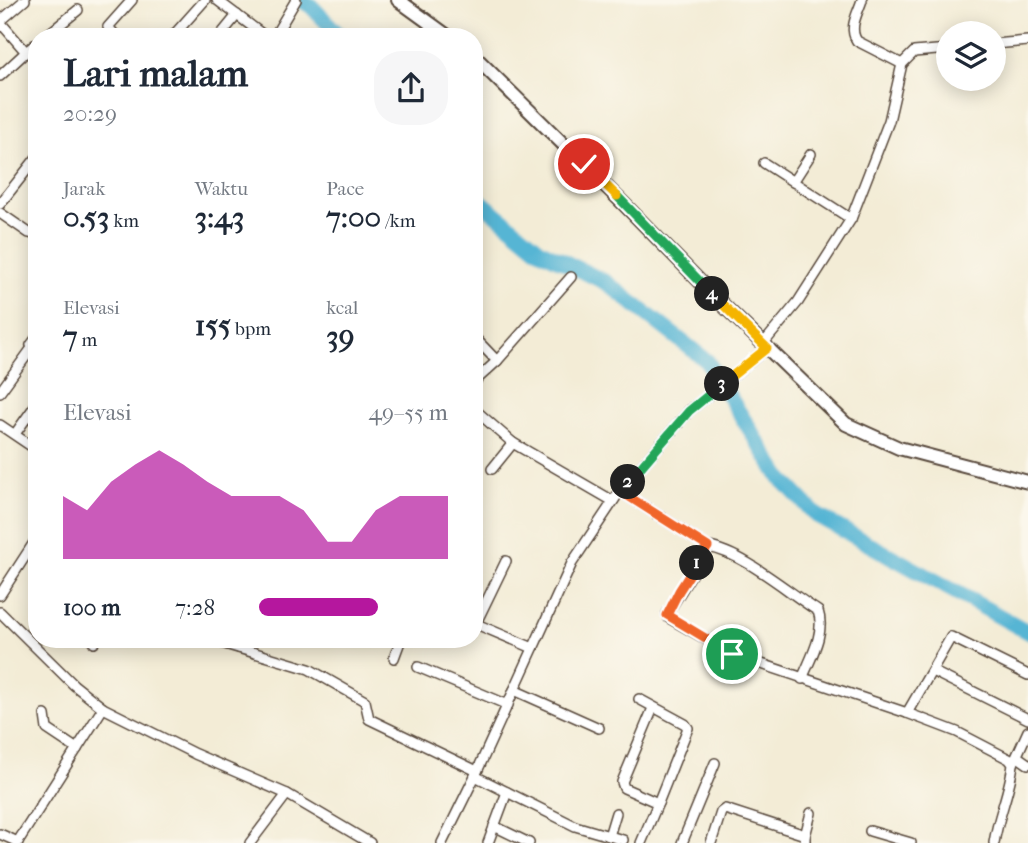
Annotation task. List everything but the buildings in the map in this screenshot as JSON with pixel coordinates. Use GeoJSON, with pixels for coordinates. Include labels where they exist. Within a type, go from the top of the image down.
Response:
{"type":"FeatureCollection","features":[{"type":"Feature","properties":{"kind":"main road"},"geometry":{"type":"LineString","coordinates":[[398,0],[437,28]]}},
{"type":"Feature","properties":{"kind":"main road"},"geometry":{"type":"LineString","coordinates":[[483,65],[846,424],[899,448],[1028,482]]}},
{"type":"Feature","properties":{"kind":"street"},"geometry":{"type":"LineString","coordinates":[[0,76],[26,52],[0,21],[25,0]]}},
{"type":"Feature","properties":{"kind":"street"},"geometry":{"type":"LineString","coordinates":[[108,28],[132,0]]}},
{"type":"Feature","properties":{"kind":"street"},"geometry":{"type":"LineString","coordinates":[[180,28],[205,0]]}},
{"type":"Feature","properties":{"kind":"street"},"geometry":{"type":"LineString","coordinates":[[217,0],[254,28]]}},
{"type":"Feature","properties":{"kind":"street"},"geometry":{"type":"LineString","coordinates":[[862,0],[852,30],[854,37],[902,64]]}},
{"type":"Feature","properties":{"kind":"street"},"geometry":{"type":"LineString","coordinates":[[280,28],[294,4]]}},
{"type":"Feature","properties":{"kind":"street"},"geometry":{"type":"LineString","coordinates":[[56,28],[78,10]]}},
{"type":"Feature","properties":{"kind":"street"},"geometry":{"type":"LineString","coordinates":[[226,28],[237,15]]}},
{"type":"Feature","properties":{"kind":"street"},"geometry":{"type":"LineString","coordinates":[[1006,43],[1028,41]]}},
{"type":"Feature","properties":{"kind":"street"},"geometry":{"type":"LineString","coordinates":[[442,843],[572,563],[620,491],[651,453],[689,411],[765,346],[798,302],[851,219],[889,121],[902,64],[914,52],[936,50]]}},
{"type":"Feature","properties":{"kind":"street"},"geometry":{"type":"LineString","coordinates":[[793,182],[811,154]]}},
{"type":"Feature","properties":{"kind":"street"},"geometry":{"type":"LineString","coordinates":[[764,163],[851,219]]}},
{"type":"Feature","properties":{"kind":"street"},"geometry":{"type":"LineString","coordinates":[[0,204],[28,168]]}},
{"type":"Feature","properties":{"kind":"street"},"geometry":{"type":"LineString","coordinates":[[0,213],[28,232]]}},
{"type":"Feature","properties":{"kind":"street"},"geometry":{"type":"LineString","coordinates":[[483,374],[571,277]]}},
{"type":"Feature","properties":{"kind":"street"},"geometry":{"type":"LineString","coordinates":[[483,346],[497,361]]}},
{"type":"Feature","properties":{"kind":"street"},"geometry":{"type":"LineString","coordinates":[[0,392],[28,357]]}},
{"type":"Feature","properties":{"kind":"street"},"geometry":{"type":"LineString","coordinates":[[15,435],[28,416]]}},
{"type":"Feature","properties":{"kind":"street"},"geometry":{"type":"LineString","coordinates":[[483,418],[513,443],[613,501]]}},
{"type":"Feature","properties":{"kind":"street"},"geometry":{"type":"LineString","coordinates":[[0,425],[28,444]]}},
{"type":"Feature","properties":{"kind":"street"},"geometry":{"type":"LineString","coordinates":[[492,468],[513,443]]}},
{"type":"Feature","properties":{"kind":"street"},"geometry":{"type":"LineString","coordinates":[[620,491],[708,547],[738,559],[788,589],[818,611],[818,640],[802,679]]}},
{"type":"Feature","properties":{"kind":"street"},"geometry":{"type":"LineString","coordinates":[[708,547],[679,591],[667,615],[732,654],[907,713],[1028,764]]}},
{"type":"Feature","properties":{"kind":"street"},"geometry":{"type":"LineString","coordinates":[[0,595],[28,559]]}},
{"type":"Feature","properties":{"kind":"street"},"geometry":{"type":"LineString","coordinates":[[483,607],[506,561]]}},
{"type":"Feature","properties":{"kind":"street"},"geometry":{"type":"LineString","coordinates":[[0,611],[28,639]]}},
{"type":"Feature","properties":{"kind":"street"},"geometry":{"type":"LineString","coordinates":[[483,626],[533,648]]}},
{"type":"Feature","properties":{"kind":"street"},"geometry":{"type":"LineString","coordinates":[[907,713],[951,636],[1028,675]]}},
{"type":"Feature","properties":{"kind":"street"},"geometry":{"type":"LineString","coordinates":[[37,648],[74,685],[103,708],[194,754],[287,794],[370,843]]}},
{"type":"Feature","properties":{"kind":"street"},"geometry":{"type":"LineString","coordinates":[[239,648],[309,669],[365,701],[369,719],[575,825],[623,840]]}},
{"type":"Feature","properties":{"kind":"street"},"geometry":{"type":"LineString","coordinates":[[394,659],[398,648]]}},
{"type":"Feature","properties":{"kind":"street"},"geometry":{"type":"LineString","coordinates":[[418,667],[508,705]]}},
{"type":"Feature","properties":{"kind":"street"},"geometry":{"type":"LineString","coordinates":[[932,671],[1028,719]]}},
{"type":"Feature","properties":{"kind":"street"},"geometry":{"type":"LineString","coordinates":[[514,690],[598,728]]}},
{"type":"Feature","properties":{"kind":"street"},"geometry":{"type":"LineString","coordinates":[[639,699],[688,728],[640,843]]}},
{"type":"Feature","properties":{"kind":"street"},"geometry":{"type":"LineString","coordinates":[[0,834],[18,843],[103,708]]}},
{"type":"Feature","properties":{"kind":"street"},"geometry":{"type":"LineString","coordinates":[[653,708],[622,782],[624,788],[658,803]]}},
{"type":"Feature","properties":{"kind":"street"},"geometry":{"type":"LineString","coordinates":[[46,715],[47,729],[76,750]]}},
{"type":"Feature","properties":{"kind":"street"},"geometry":{"type":"LineString","coordinates":[[994,843],[997,822],[1016,760],[1028,734]]}},
{"type":"Feature","properties":{"kind":"street"},"geometry":{"type":"LineString","coordinates":[[682,843],[715,763]]}},
{"type":"Feature","properties":{"kind":"street"},"geometry":{"type":"LineString","coordinates":[[488,843],[507,792]]}},
{"type":"Feature","properties":{"kind":"street"},"geometry":{"type":"LineString","coordinates":[[250,843],[287,794]]}},
{"type":"Feature","properties":{"kind":"street"},"geometry":{"type":"LineString","coordinates":[[711,843],[721,812],[725,809],[805,839],[811,813]]}},
{"type":"Feature","properties":{"kind":"street"},"geometry":{"type":"LineString","coordinates":[[609,836],[616,813]]}},
{"type":"Feature","properties":{"kind":"street"},"geometry":{"type":"LineString","coordinates":[[495,826],[529,843]]}},
{"type":"Feature","properties":{"kind":"street"},"geometry":{"type":"LineString","coordinates":[[870,831],[911,843]]}},
{"type":"Feature","properties":{"kind":"waterway"},"geometry":{"type":"LineString","coordinates":[[301,0],[311,6],[332,28]]}},
{"type":"Feature","properties":{"kind":"waterway"},"geometry":{"type":"LineString","coordinates":[[483,203],[540,250],[607,283],[707,361],[779,476],[816,515],[1028,632]]}},
{"type":"Feature","properties":{"kind":"route"},"geometry":{"type":"LineString","coordinates":[[584,164],[767,348],[689,411],[620,491],[708,547],[679,591],[667,615],[732,654]]}}]}
